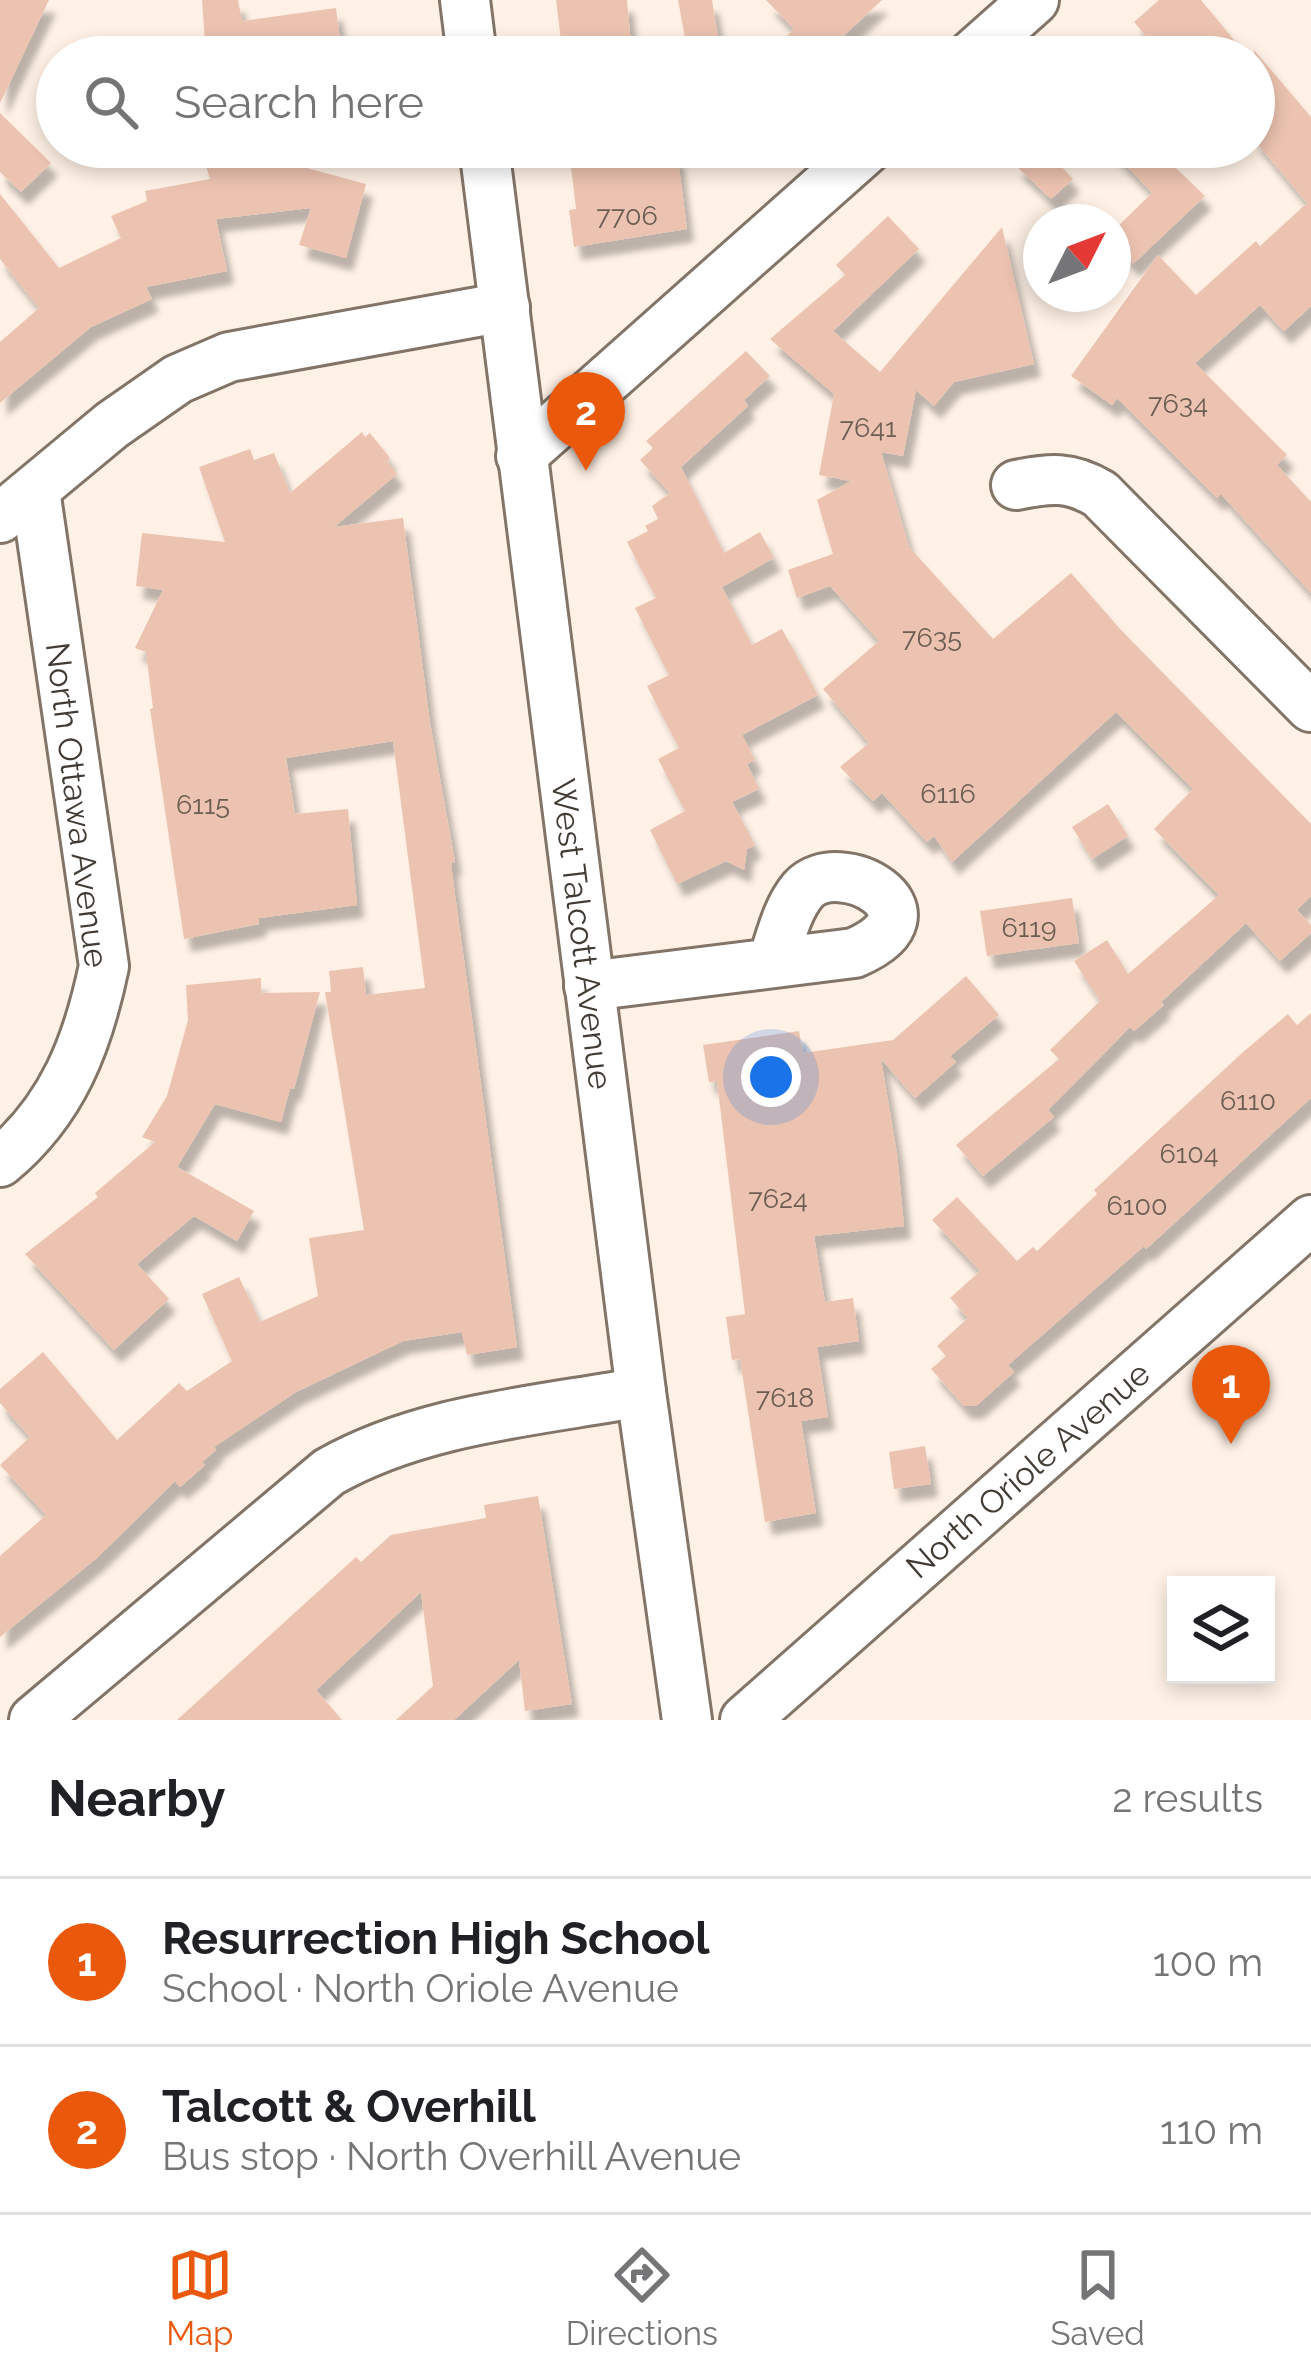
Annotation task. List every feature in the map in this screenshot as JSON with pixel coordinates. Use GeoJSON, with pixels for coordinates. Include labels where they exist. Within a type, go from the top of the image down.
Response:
{"type":"FeatureCollection","features":[{"type":"Feature","properties":{"kind":"street"},"geometry":{"type":"LineString","coordinates":[[464,0],[469,36]]}},
{"type":"Feature","properties":{"kind":"street"},"geometry":{"type":"LineString","coordinates":[[994,36],[1034,0]]}},
{"type":"Feature","properties":{"kind":"street","name":"West Talcott Avenue"},"geometry":{"type":"LineString","coordinates":[[487,168],[641,1392],[687,1720]]}},
{"type":"Feature","properties":{"kind":"street"},"geometry":{"type":"LineString","coordinates":[[521,456],[845,168]]}},
{"type":"Feature","properties":{"kind":"street"},"geometry":{"type":"LineString","coordinates":[[18,504],[112,425],[178,379],[229,357],[505,307]]}},
{"type":"Feature","properties":{"kind":"street"},"geometry":{"type":"LineString","coordinates":[[1016,485],[1078,480],[1100,494],[1311,707]]}},
{"type":"Feature","properties":{"kind":"street","name":"North Ottawa Avenue"},"geometry":{"type":"LineString","coordinates":[[0,1162],[46,1112],[74,1070],[91,1028],[104,966],[18,504]]}},
{"type":"Feature","properties":{"kind":"street"},"geometry":{"type":"LineString","coordinates":[[589,986],[773,960]]}},
{"type":"Feature","properties":{"kind":"street","name":"North Oriole Avenue"},"geometry":{"type":"LineString","coordinates":[[745,1720],[1311,1220]]}},
{"type":"Feature","properties":{"kind":"street"},"geometry":{"type":"LineString","coordinates":[[34,1720],[329,1472],[368,1449],[410,1435],[641,1392]]}},
{"type":"Feature","properties":{"kind":"building"},"geometry":{"type":"Polygon","coordinates":[[[0,0],[49,0],[0,103],[0,0]]]}},
{"type":"Feature","properties":{"kind":"building"},"geometry":{"type":"Polygon","coordinates":[[[202,0],[238,0],[242,21],[336,8],[339,36],[205,36],[202,0]]]}},
{"type":"Feature","properties":{"kind":"building"},"geometry":{"type":"Polygon","coordinates":[[[556,0],[627,0],[630,36],[560,36],[556,0]]]}},
{"type":"Feature","properties":{"kind":"building"},"geometry":{"type":"Polygon","coordinates":[[[678,0],[712,0],[718,36],[685,36],[678,0]]]}},
{"type":"Feature","properties":{"kind":"building"},"geometry":{"type":"Polygon","coordinates":[[[766,0],[882,0],[843,36],[787,36],[794,29],[766,0]]]}},
{"type":"Feature","properties":{"kind":"building"},"geometry":{"type":"Polygon","coordinates":[[[1159,0],[1201,0],[1231,36],[1146,36],[1134,22],[1159,0]]]}},
{"type":"Feature","properties":{"kind":"building"},"geometry":{"type":"Polygon","coordinates":[[[1275,75],[1311,117],[1311,306],[1284,331],[1260,305],[1195,363],[1287,455],[1277,465],[1311,502],[1311,593],[1221,494],[1217,498],[1117,398],[1112,405],[1071,376],[1117,312],[1131,312],[1131,293],[1158,255],[1196,295],[1256,241],[1260,246],[1307,203],[1275,165],[1275,75]]]}},
{"type":"Feature","properties":{"kind":"building"},"geometry":{"type":"Polygon","coordinates":[[[0,113],[36,148],[36,168],[46,168],[21,192],[0,172],[0,113]]]}},
{"type":"Feature","properties":{"kind":"building"},"geometry":{"type":"Polygon","coordinates":[[[207,168],[307,168],[366,184],[346,258],[299,245],[311,208],[216,219],[227,271],[146,287],[152,299],[91,327],[0,403],[0,342],[39,308],[0,259],[0,194],[59,268],[121,238],[111,216],[147,201],[145,191],[210,179],[207,168]]]}},
{"type":"Feature","properties":{"kind":"building"},"geometry":{"type":"Polygon","coordinates":[[[571,168],[679,168],[687,229],[574,247],[569,210],[576,209],[571,168]]]}},
{"type":"Feature","properties":{"kind":"building"},"geometry":{"type":"Polygon","coordinates":[[[1018,168],[1063,168],[1073,179],[1051,199],[1018,168]]]}},
{"type":"Feature","properties":{"kind":"building"},"geometry":{"type":"Polygon","coordinates":[[[1129,168],[1176,168],[1205,196],[1133,264],[1131,213],[1152,193],[1129,168]]]}},
{"type":"Feature","properties":{"kind":"building"},"geometry":{"type":"Polygon","coordinates":[[[888,216],[919,249],[833,331],[880,372],[1002,227],[1034,364],[954,382],[934,406],[916,390],[903,456],[881,452],[909,547],[993,639],[1071,573],[1311,824],[1311,896],[1297,910],[1311,925],[1311,933],[1280,961],[1246,923],[1161,1002],[1164,1005],[1134,1031],[1130,1027],[1048,1110],[1054,1117],[983,1176],[956,1145],[1059,1059],[1050,1050],[1100,1001],[1074,961],[1107,940],[1128,974],[1219,895],[1154,829],[1193,789],[1116,712],[952,862],[934,836],[927,842],[882,793],[873,801],[840,767],[869,743],[823,689],[879,641],[830,586],[797,598],[788,570],[833,554],[817,500],[851,481],[819,475],[834,394],[770,339],[845,275],[836,265],[888,216]]]}},
{"type":"Feature","properties":{"kind":"building"},"geometry":{"type":"Polygon","coordinates":[[[746,351],[770,376],[744,400],[748,406],[681,467],[724,553],[760,532],[774,558],[722,587],[752,645],[782,629],[818,695],[742,735],[755,760],[747,764],[759,789],[732,802],[755,845],[747,849],[744,870],[726,861],[677,884],[650,830],[685,811],[658,759],[679,748],[647,686],[669,675],[635,608],[656,598],[627,542],[648,531],[645,526],[658,519],[652,506],[670,493],[640,460],[653,448],[646,441],[746,351]]]}},
{"type":"Feature","properties":{"kind":"building"},"geometry":{"type":"Polygon","coordinates":[[[362,432],[365,437],[370,433],[397,474],[334,527],[403,518],[430,723],[455,862],[451,863],[453,880],[517,1347],[467,1355],[462,1332],[403,1341],[296,1392],[214,1447],[202,1462],[205,1465],[180,1487],[175,1481],[98,1557],[0,1637],[0,1556],[46,1515],[0,1465],[30,1437],[0,1403],[0,1389],[43,1352],[117,1440],[179,1383],[187,1391],[232,1361],[202,1294],[239,1277],[260,1322],[318,1296],[309,1238],[364,1230],[325,992],[331,992],[329,971],[363,967],[366,995],[425,988],[393,741],[286,758],[295,814],[348,809],[357,905],[259,918],[259,924],[184,939],[146,652],[135,648],[163,590],[136,586],[142,533],[225,542],[199,467],[250,449],[254,460],[274,453],[290,493],[362,432]]]}},
{"type":"Feature","properties":{"kind":"building"},"geometry":{"type":"Polygon","coordinates":[[[1108,804],[1128,836],[1092,859],[1072,827],[1108,804]]]}},
{"type":"Feature","properties":{"kind":"building"},"geometry":{"type":"Polygon","coordinates":[[[1072,898],[1079,943],[987,956],[980,911],[1072,898]]]}},
{"type":"Feature","properties":{"kind":"building"},"geometry":{"type":"Polygon","coordinates":[[[966,976],[999,1015],[950,1056],[956,1062],[915,1098],[881,1059],[904,1226],[814,1236],[825,1302],[853,1298],[859,1341],[817,1347],[828,1417],[801,1421],[816,1513],[765,1522],[740,1359],[732,1360],[726,1317],[745,1314],[717,1081],[709,1082],[703,1045],[799,1031],[803,1053],[893,1040],[966,976]]]}},
{"type":"Feature","properties":{"kind":"building"},"geometry":{"type":"Polygon","coordinates":[[[261,978],[261,993],[320,992],[281,1122],[215,1104],[177,1167],[254,1211],[237,1241],[194,1216],[137,1264],[169,1299],[114,1350],[25,1254],[98,1197],[95,1193],[155,1142],[142,1137],[167,1096],[188,1020],[186,985],[261,978]]]}},
{"type":"Feature","properties":{"kind":"building"},"geometry":{"type":"Polygon","coordinates":[[[1311,1013],[1311,1098],[1146,1249],[1144,1246],[1008,1365],[1014,1372],[976,1406],[964,1406],[931,1369],[946,1356],[937,1346],[968,1318],[950,1298],[980,1271],[932,1220],[957,1197],[1017,1261],[1033,1247],[1037,1251],[1097,1194],[1094,1190],[1242,1053],[1288,1014],[1297,1025],[1311,1013]]]}},
{"type":"Feature","properties":{"kind":"building"},"geometry":{"type":"Polygon","coordinates":[[[925,1446],[931,1484],[894,1489],[889,1452],[925,1446]]]}},
{"type":"Feature","properties":{"kind":"building"},"geometry":{"type":"Polygon","coordinates":[[[538,1496],[572,1704],[525,1711],[519,1660],[454,1720],[396,1720],[433,1686],[421,1592],[316,1690],[342,1720],[177,1720],[356,1557],[361,1562],[391,1535],[486,1518],[484,1505],[538,1496]]]}},
{"type":"Feature","properties":{"kind":"place","name":"Talcott & Overhill"},"geometry":{"type":"Point","coordinates":[586,471]}},
{"type":"Feature","properties":{"kind":"place","name":"Resurrection High School"},"geometry":{"type":"Point","coordinates":[1231,1444]}}]}
